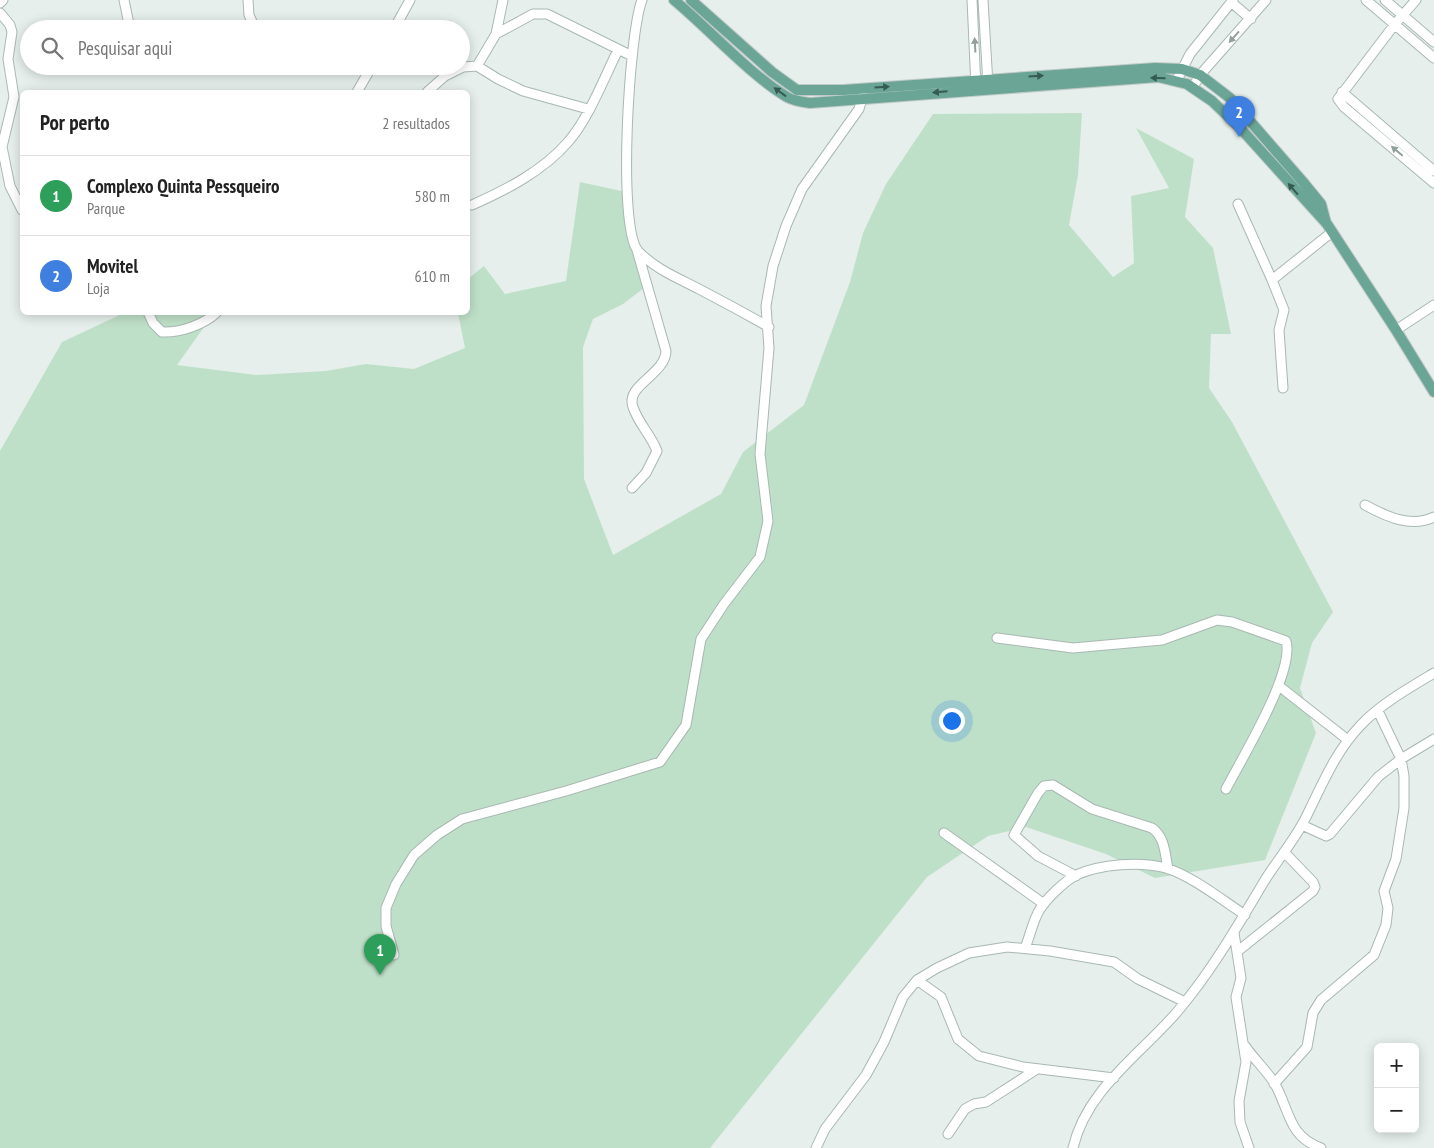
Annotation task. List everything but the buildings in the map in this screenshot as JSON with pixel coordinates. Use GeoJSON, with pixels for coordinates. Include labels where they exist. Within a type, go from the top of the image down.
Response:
{"type":"FeatureCollection","features":[{"type":"Feature","properties":{"kind":"main road"},"geometry":{"type":"LineString","coordinates":[[674,0],[720,33],[738,42],[797,90],[863,93],[1126,75],[1182,69],[1200,75],[1230,98],[1283,157],[1320,204],[1330,228]]}},
{"type":"Feature","properties":{"kind":"main road"},"geometry":{"type":"LineString","coordinates":[[691,0],[720,33],[731,50],[772,86],[789,98],[810,103],[863,93]]}},
{"type":"Feature","properties":{"kind":"main road"},"geometry":{"type":"LineString","coordinates":[[731,50],[738,42]]}},
{"type":"Feature","properties":{"kind":"main road"},"geometry":{"type":"LineString","coordinates":[[1126,75],[1177,80],[1193,87],[1212,101],[1242,130],[1330,228],[1434,392]]}},
{"type":"Feature","properties":{"kind":"main road"},"geometry":{"type":"LineString","coordinates":[[797,90],[799,101]]}},
{"type":"Feature","properties":{"kind":"main road"},"geometry":{"type":"LineString","coordinates":[[1242,130],[1250,121]]}},
{"type":"Feature","properties":{"kind":"main road"},"geometry":{"type":"LineString","coordinates":[[1273,166],[1283,157]]}},
{"type":"Feature","properties":{"kind":"street"},"geometry":{"type":"LineString","coordinates":[[0,3],[3,0]]}},
{"type":"Feature","properties":{"kind":"street"},"geometry":{"type":"LineString","coordinates":[[124,0],[128,20]]}},
{"type":"Feature","properties":{"kind":"street"},"geometry":{"type":"LineString","coordinates":[[248,0],[246,6],[252,20]]}},
{"type":"Feature","properties":{"kind":"street"},"geometry":{"type":"LineString","coordinates":[[399,20],[410,0]]}},
{"type":"Feature","properties":{"kind":"street"},"geometry":{"type":"LineString","coordinates":[[477,66],[496,34],[503,0]]}},
{"type":"Feature","properties":{"kind":"street"},"geometry":{"type":"LineString","coordinates":[[632,488],[646,473],[657,451],[652,438],[642,426],[632,406],[632,395],[666,361],[666,352],[631,228],[626,180],[632,56],[642,0]]}},
{"type":"Feature","properties":{"kind":"street"},"geometry":{"type":"LineString","coordinates":[[972,0],[976,84]]}},
{"type":"Feature","properties":{"kind":"street"},"geometry":{"type":"LineString","coordinates":[[983,0],[988,83]]}},
{"type":"Feature","properties":{"kind":"street"},"geometry":{"type":"LineString","coordinates":[[1193,87],[1200,75],[1266,0]]}},
{"type":"Feature","properties":{"kind":"street"},"geometry":{"type":"LineString","coordinates":[[1366,0],[1434,58]]}},
{"type":"Feature","properties":{"kind":"street"},"geometry":{"type":"LineString","coordinates":[[1385,0],[1434,42]]}},
{"type":"Feature","properties":{"kind":"street"},"geometry":{"type":"LineString","coordinates":[[1416,0],[1339,96],[1340,103],[1434,183]]}},
{"type":"Feature","properties":{"kind":"street"},"geometry":{"type":"LineString","coordinates":[[1177,80],[1182,69],[1205,35],[1232,1],[1251,18]]}},
{"type":"Feature","properties":{"kind":"street"},"geometry":{"type":"LineString","coordinates":[[0,13],[10,25],[12,32],[8,59],[14,97],[2,147],[10,186],[20,206]]}},
{"type":"Feature","properties":{"kind":"street"},"geometry":{"type":"LineString","coordinates":[[496,34],[533,14],[547,14],[632,56]]}},
{"type":"Feature","properties":{"kind":"street"},"geometry":{"type":"LineString","coordinates":[[472,205],[503,191],[550,160],[569,141],[588,109],[618,50]]}},
{"type":"Feature","properties":{"kind":"street"},"geometry":{"type":"LineString","coordinates":[[470,66],[477,66],[498,80],[523,91],[588,109]]}},
{"type":"Feature","properties":{"kind":"street"},"geometry":{"type":"LineString","coordinates":[[358,90],[367,75]]}},
{"type":"Feature","properties":{"kind":"street"},"geometry":{"type":"LineString","coordinates":[[429,90],[448,75]]}},
{"type":"Feature","properties":{"kind":"street"},"geometry":{"type":"LineString","coordinates":[[1342,92],[1434,171]]}},
{"type":"Feature","properties":{"kind":"street"},"geometry":{"type":"LineString","coordinates":[[394,955],[386,926],[386,908],[396,884],[414,856],[437,835],[462,819],[566,791],[660,762],[686,725],[701,639],[724,604],[760,557],[768,521],[760,454],[769,327],[766,306],[769,280],[786,226],[802,189],[859,109],[863,93]]}},
{"type":"Feature","properties":{"kind":"street"},"geometry":{"type":"LineString","coordinates":[[1238,204],[1284,310],[1279,330],[1284,388]]}},
{"type":"Feature","properties":{"kind":"street"},"geometry":{"type":"LineString","coordinates":[[1272,280],[1330,228]]}},
{"type":"Feature","properties":{"kind":"street"},"geometry":{"type":"LineString","coordinates":[[637,250],[661,270],[769,327]]}},
{"type":"Feature","properties":{"kind":"street"},"geometry":{"type":"LineString","coordinates":[[1396,330],[1434,305]]}},
{"type":"Feature","properties":{"kind":"street"},"geometry":{"type":"LineString","coordinates":[[149,315],[153,323],[162,332],[174,333],[212,315]]}},
{"type":"Feature","properties":{"kind":"street"},"geometry":{"type":"LineString","coordinates":[[1366,505],[1382,514],[1404,521],[1423,522],[1434,517]]}},
{"type":"Feature","properties":{"kind":"street"},"geometry":{"type":"LineString","coordinates":[[997,638],[1073,648],[1162,640],[1217,620],[1232,622],[1286,641],[1289,648],[1279,686],[1226,789]]}},
{"type":"Feature","properties":{"kind":"street"},"geometry":{"type":"LineString","coordinates":[[1073,1148],[1076,1137],[1095,1099],[1184,1002],[1234,933],[1302,825],[1332,763],[1348,740],[1361,724],[1434,674]]}},
{"type":"Feature","properties":{"kind":"street"},"geometry":{"type":"LineString","coordinates":[[1279,686],[1348,740]]}},
{"type":"Feature","properties":{"kind":"street"},"geometry":{"type":"LineString","coordinates":[[1274,1084],[1306,1047],[1313,1013],[1321,1000],[1332,989],[1364,965],[1374,954],[1386,925],[1388,908],[1384,891],[1388,876],[1396,859],[1404,808],[1401,759],[1378,711]]}},
{"type":"Feature","properties":{"kind":"street"},"geometry":{"type":"LineString","coordinates":[[1302,825],[1326,836],[1330,834],[1378,778],[1401,759],[1434,739]]}},
{"type":"Feature","properties":{"kind":"street"},"geometry":{"type":"LineString","coordinates":[[1076,876],[1038,856],[1014,835],[1044,786],[1053,785],[1092,809],[1152,828],[1159,834],[1162,840],[1168,869]]}},
{"type":"Feature","properties":{"kind":"street"},"geometry":{"type":"LineString","coordinates":[[944,833],[1044,904]]}},
{"type":"Feature","properties":{"kind":"street"},"geometry":{"type":"LineString","coordinates":[[1238,951],[1314,891],[1313,882],[1284,852]]}},
{"type":"Feature","properties":{"kind":"street"},"geometry":{"type":"LineString","coordinates":[[1025,948],[1038,912],[1044,904],[1076,876],[1102,867],[1145,864],[1168,869],[1213,893],[1245,915]]}},
{"type":"Feature","properties":{"kind":"street"},"geometry":{"type":"LineString","coordinates":[[1234,933],[1238,951],[1240,978],[1236,997],[1246,1062],[1239,1101],[1240,1122],[1249,1148]]}},
{"type":"Feature","properties":{"kind":"street"},"geometry":{"type":"LineString","coordinates":[[816,1148],[825,1130],[866,1075],[884,1042],[903,997],[917,980],[968,953],[1007,947],[1025,948],[1114,962],[1138,979],[1184,1002]]}},
{"type":"Feature","properties":{"kind":"street"},"geometry":{"type":"LineString","coordinates":[[917,980],[941,997],[958,1039],[969,1050],[992,1060],[1037,1069],[1114,1078]]}},
{"type":"Feature","properties":{"kind":"street"},"geometry":{"type":"LineString","coordinates":[[1245,1046],[1274,1084],[1297,1133],[1309,1143],[1322,1148]]}},
{"type":"Feature","properties":{"kind":"street"},"geometry":{"type":"LineString","coordinates":[[948,1134],[965,1109],[974,1104],[986,1102],[1001,1094],[1037,1069]]}},
{"type":"Feature","properties":{"kind":"green space"},"geometry":{"type":"Polygon","coordinates":[[[1082,113],[1078,175],[1069,225],[1113,277],[1134,263],[1131,196],[1169,188],[1136,128],[1194,159],[1185,217],[1213,248],[1231,334],[1211,334],[1209,388],[1232,422],[1333,612],[1312,643],[1300,688],[1316,733],[1265,860],[1155,878],[1106,854],[1026,827],[988,836],[927,877],[710,1148],[0,1148],[0,451],[62,342],[120,315],[213,315],[177,365],[257,375],[326,371],[366,364],[414,369],[465,348],[458,315],[470,315],[470,277],[484,266],[505,294],[566,281],[580,182],[626,192],[648,285],[623,304],[593,319],[583,347],[584,479],[613,555],[721,494],[743,452],[804,405],[850,282],[863,233],[886,184],[933,114],[1082,113]]]}},
{"type":"Feature","properties":{"kind":"place","name":"Movitel"},"geometry":{"type":"Point","coordinates":[1239,137]}},
{"type":"Feature","properties":{"kind":"place","name":"Complexo Quinta Pessqueiro"},"geometry":{"type":"Point","coordinates":[380,975]}}]}
